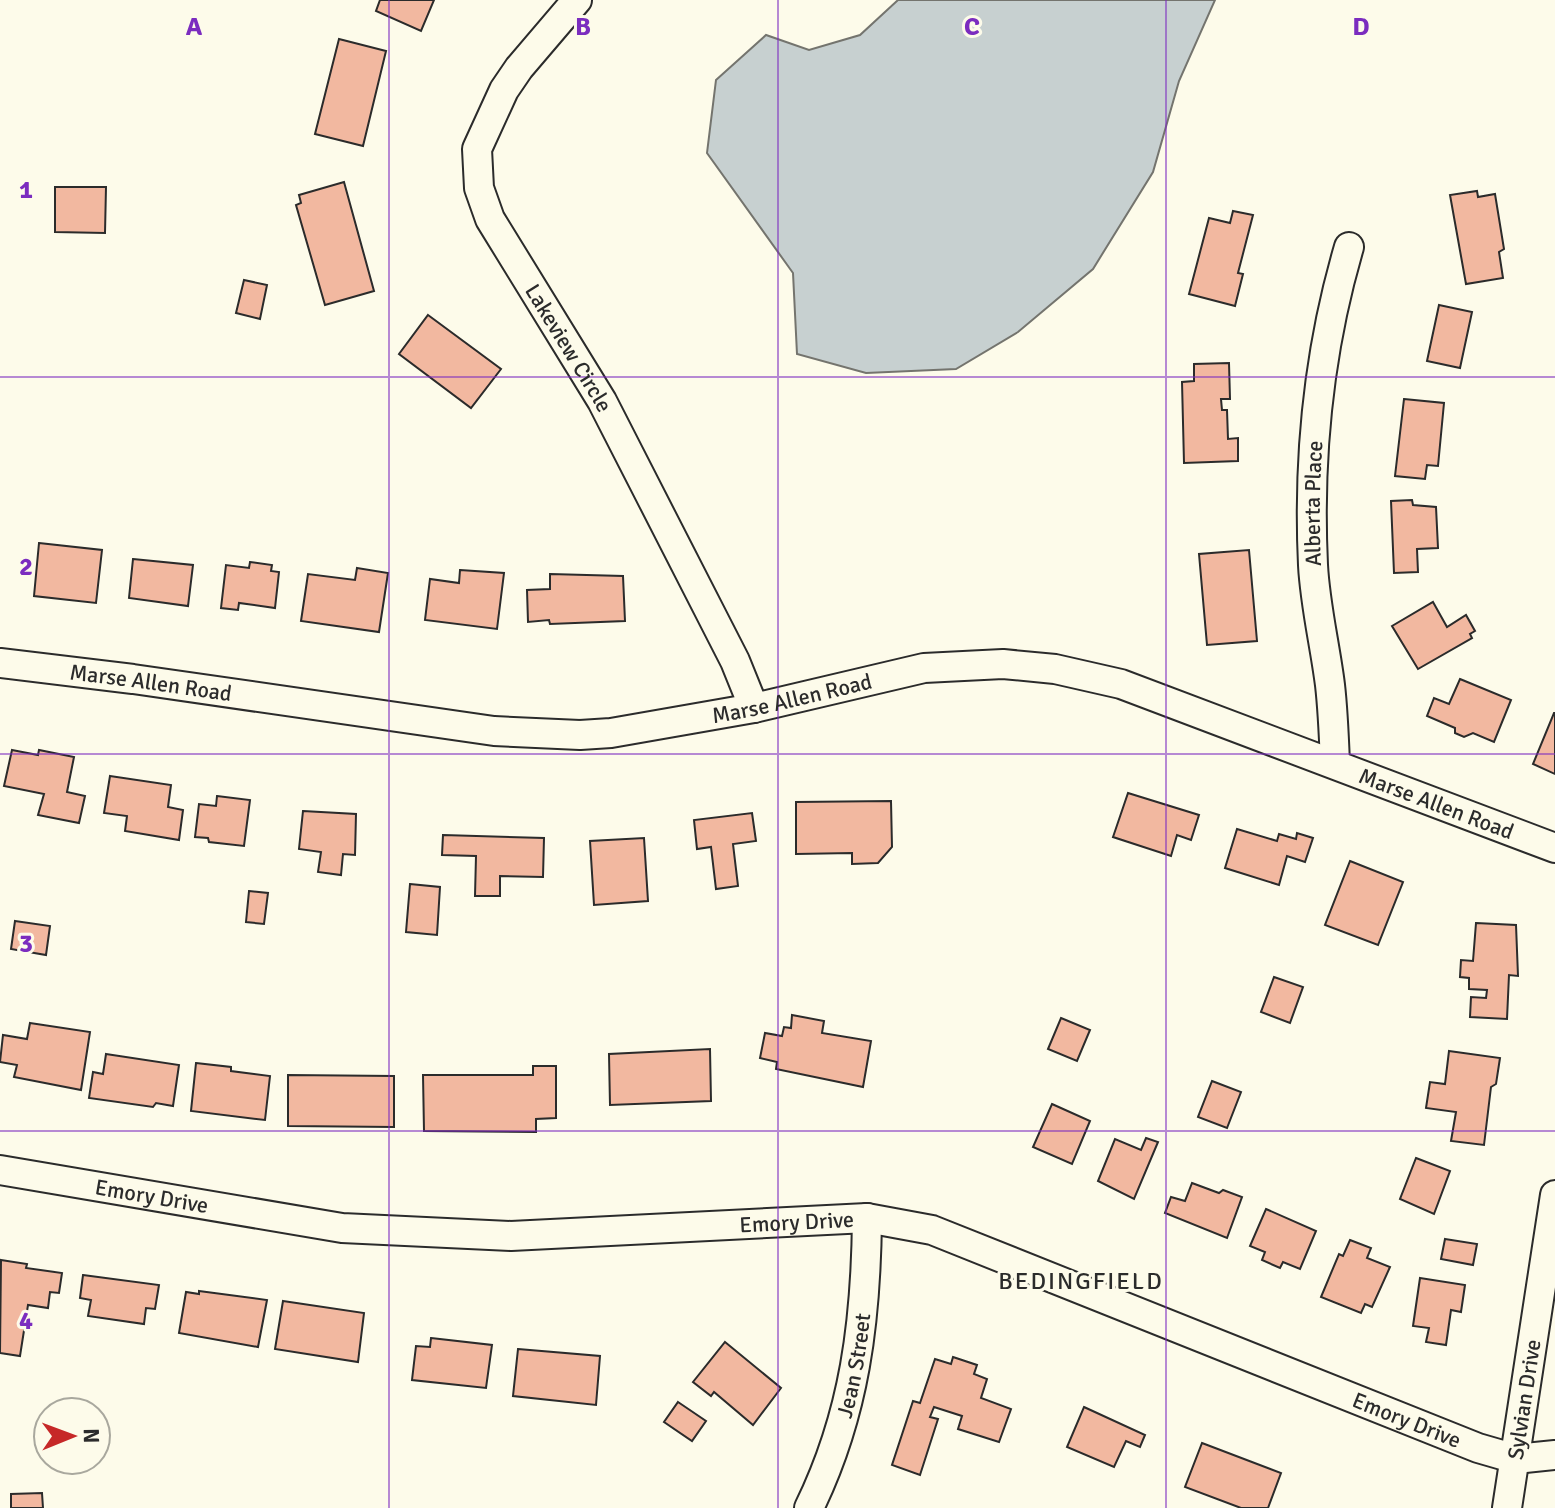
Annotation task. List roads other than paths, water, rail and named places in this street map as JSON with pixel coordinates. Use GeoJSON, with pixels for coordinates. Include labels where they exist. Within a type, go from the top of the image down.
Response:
{"type":"FeatureCollection","features":[{"type":"Feature","properties":{"kind":"street","name":"Lakeview Circle"},"geometry":{"type":"LineString","coordinates":[[577,0],[504,90],[477,149],[479,188],[490,219],[602,401],[735,661],[754,708]]}},
{"type":"Feature","properties":{"kind":"street","name":"Alberta Place"},"geometry":{"type":"LineString","coordinates":[[1335,764],[1330,685],[1313,568],[1312,506],[1316,420],[1337,288],[1349,247]]}},
{"type":"Feature","properties":{"kind":"street","name":"Marse Allen Road"},"geometry":{"type":"LineString","coordinates":[[0,663],[494,731],[580,735],[611,733],[754,708],[924,668],[1016,665],[1055,669],[1121,684],[1555,848]]}},
{"type":"Feature","properties":{"kind":"street","name":"Emory Drive"},"geometry":{"type":"LineString","coordinates":[[0,1170],[342,1228],[511,1236],[867,1218],[932,1230],[1478,1448],[1516,1459],[1555,1455]]}},
{"type":"Feature","properties":{"kind":"street","name":"Sylvian Drive"},"geometry":{"type":"LineString","coordinates":[[1507,1508],[1555,1195]]}},
{"type":"Feature","properties":{"kind":"street","name":"Jean Street"},"geometry":{"type":"LineString","coordinates":[[809,1508],[834,1448],[855,1377],[863,1324],[867,1218]]}},
{"type":"Feature","properties":{"kind":"district","name":"BEDINGFIELD"},"geometry":{"type":"Point","coordinates":[1081,1281]}}]}
